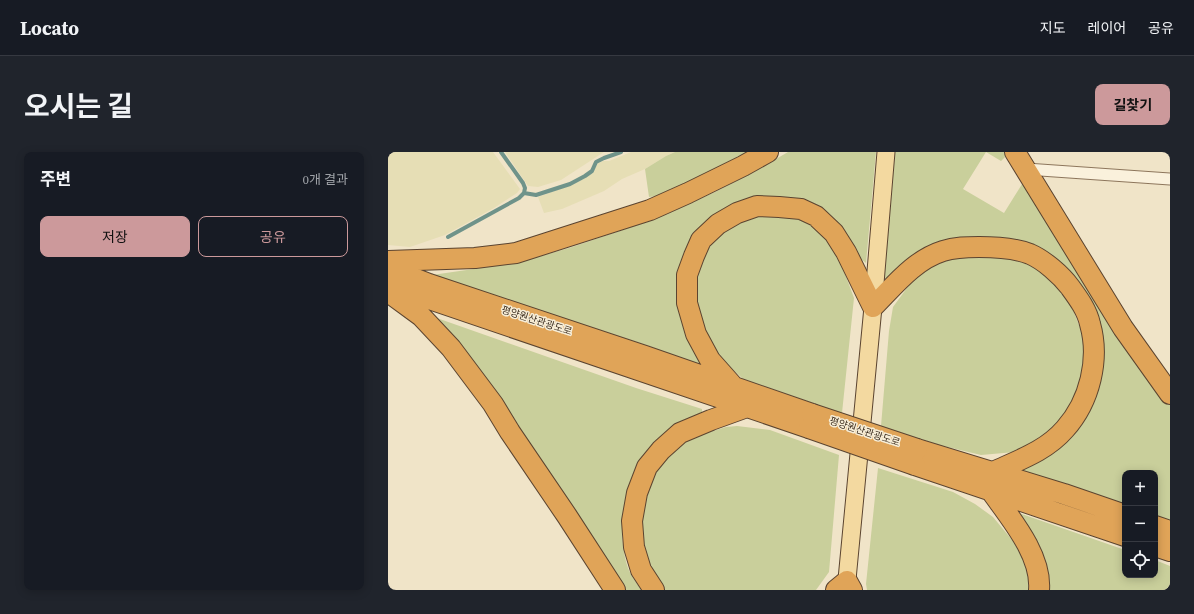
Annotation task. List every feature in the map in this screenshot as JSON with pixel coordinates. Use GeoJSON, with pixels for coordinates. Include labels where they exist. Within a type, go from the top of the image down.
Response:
{"type":"FeatureCollection","features":[{"type":"Feature","properties":{"kind":"highway"},"geometry":{"type":"LineString","coordinates":[[388,261],[475,258],[516,253],[650,210],[743,166],[768,152]]}},
{"type":"Feature","properties":{"kind":"highway"},"geometry":{"type":"LineString","coordinates":[[1016,152],[1123,328],[1170,394]]}},
{"type":"Feature","properties":{"kind":"highway"},"geometry":{"type":"LineString","coordinates":[[734,386],[710,360],[696,334],[687,303],[687,275],[701,240],[718,224],[737,213],[757,206],[801,209],[816,216],[834,233],[846,252],[873,307],[911,269],[925,259],[942,251],[955,248],[992,247],[1031,254],[1052,267],[1066,281],[1082,304],[1090,323],[1093,340],[1094,354],[1090,382],[1083,404],[1065,429],[1052,442],[992,481]]}},
{"type":"Feature","properties":{"kind":"highway","name":"평양원산관광도로"},"geometry":{"type":"LineString","coordinates":[[388,268],[643,363]]}},
{"type":"Feature","properties":{"kind":"highway"},"geometry":{"type":"LineString","coordinates":[[388,285],[643,363],[734,386],[811,421]]}},
{"type":"Feature","properties":{"kind":"highway"},"geometry":{"type":"LineString","coordinates":[[388,292],[421,316],[451,348],[493,404],[615,590]]}},
{"type":"Feature","properties":{"kind":"highway"},"geometry":{"type":"LineString","coordinates":[[643,363],[746,407],[811,421]]}},
{"type":"Feature","properties":{"kind":"highway"},"geometry":{"type":"LineString","coordinates":[[654,590],[641,570],[634,547],[632,521],[637,493],[647,467],[661,450],[680,433],[746,407]]}},
{"type":"Feature","properties":{"kind":"highway","name":"평양원산관광도로"},"geometry":{"type":"LineString","coordinates":[[811,421],[992,481]]}},
{"type":"Feature","properties":{"kind":"highway"},"geometry":{"type":"LineString","coordinates":[[992,481],[1064,494],[1122,514]]}},
{"type":"Feature","properties":{"kind":"highway"},"geometry":{"type":"LineString","coordinates":[[992,481],[1122,535]]}},
{"type":"Feature","properties":{"kind":"highway"},"geometry":{"type":"LineString","coordinates":[[992,481],[1025,540],[1037,567],[1039,590]]}},
{"type":"Feature","properties":{"kind":"highway"},"geometry":{"type":"LineString","coordinates":[[1158,527],[1170,531]]}},
{"type":"Feature","properties":{"kind":"highway"},"geometry":{"type":"LineString","coordinates":[[1158,547],[1170,551]]}},
{"type":"Feature","properties":{"kind":"main road"},"geometry":{"type":"LineString","coordinates":[[845,588],[873,307],[886,152]]}},
{"type":"Feature","properties":{"kind":"street"},"geometry":{"type":"LineString","coordinates":[[1026,169],[1170,179]]}},
{"type":"Feature","properties":{"kind":"shaded area"},"geometry":{"type":"Polygon","coordinates":[[[388,152],[493,152],[520,189],[517,193],[494,208],[445,235],[410,247],[388,245],[388,152]]]}},
{"type":"Feature","properties":{"kind":"shaded area"},"geometry":{"type":"Polygon","coordinates":[[[505,152],[604,152],[561,180],[538,187],[528,186],[505,152]]]}},
{"type":"Feature","properties":{"kind":"shaded area"},"geometry":{"type":"Polygon","coordinates":[[[631,152],[675,152],[645,169],[622,179],[604,191],[562,209],[544,213],[538,197],[571,185],[587,177],[593,172],[598,163],[609,161],[631,152]]]}},
{"type":"Feature","properties":{"kind":"green space"},"geometry":{"type":"Polygon","coordinates":[[[675,152],[753,152],[724,168],[657,196],[649,197],[645,169],[675,152]]]}},
{"type":"Feature","properties":{"kind":"green space"},"geometry":{"type":"Polygon","coordinates":[[[788,152],[876,152],[866,263],[857,256],[837,229],[758,203],[686,262],[704,367],[649,346],[432,275],[516,263],[569,248],[655,219],[715,192],[788,152]]]}},
{"type":"Feature","properties":{"kind":"green space"},"geometry":{"type":"Polygon","coordinates":[[[895,152],[986,152],[963,189],[1004,213],[1024,181],[1170,405],[1170,531],[1158,527],[1158,470],[1122,470],[1122,514],[1008,475],[1085,415],[1086,301],[992,240],[895,278],[884,278],[895,152]]]}},
{"type":"Feature","properties":{"kind":"green space"},"geometry":{"type":"Polygon","coordinates":[[[986,152],[1006,152],[1008,154],[1001,161],[986,152]]]}},
{"type":"Feature","properties":{"kind":"green space"},"geometry":{"type":"Polygon","coordinates":[[[761,214],[801,218],[816,226],[829,241],[841,263],[854,298],[842,413],[743,379],[717,355],[693,314],[696,264],[719,230],[761,214]]]}},
{"type":"Feature","properties":{"kind":"green space"},"geometry":{"type":"Polygon","coordinates":[[[985,254],[1029,264],[1047,276],[1060,290],[1073,310],[1081,330],[1085,354],[1082,377],[1069,411],[1049,432],[1033,445],[1015,452],[981,455],[939,445],[881,426],[889,331],[893,307],[915,277],[930,267],[946,258],[985,254]]]}},
{"type":"Feature","properties":{"kind":"green space"},"geometry":{"type":"Polygon","coordinates":[[[417,311],[636,388],[702,409],[702,412],[690,419],[627,493],[622,530],[625,559],[632,577],[641,590],[624,590],[518,426],[482,374],[417,311]]]}},
{"type":"Feature","properties":{"kind":"green space"},"geometry":{"type":"Polygon","coordinates":[[[737,426],[770,430],[839,455],[829,572],[816,590],[663,590],[656,582],[640,544],[642,497],[651,473],[682,442],[726,427],[737,426]]]}},
{"type":"Feature","properties":{"kind":"green space"},"geometry":{"type":"Polygon","coordinates":[[[878,468],[953,492],[975,504],[993,517],[1013,541],[1025,560],[1029,572],[1030,590],[867,590],[866,584],[878,468]]]}},
{"type":"Feature","properties":{"kind":"green space"},"geometry":{"type":"Polygon","coordinates":[[[1013,511],[1122,549],[1122,578],[1158,578],[1158,561],[1170,566],[1170,590],[1047,590],[1013,511]]]}},
{"type":"Feature","properties":{"kind":"waterway"},"geometry":{"type":"LineString","coordinates":[[448,237],[519,198],[524,193],[525,188],[523,183],[501,152]]}},
{"type":"Feature","properties":{"kind":"waterway"},"geometry":{"type":"LineString","coordinates":[[524,193],[536,195],[570,184],[592,171],[596,162],[621,152]]}}]}
